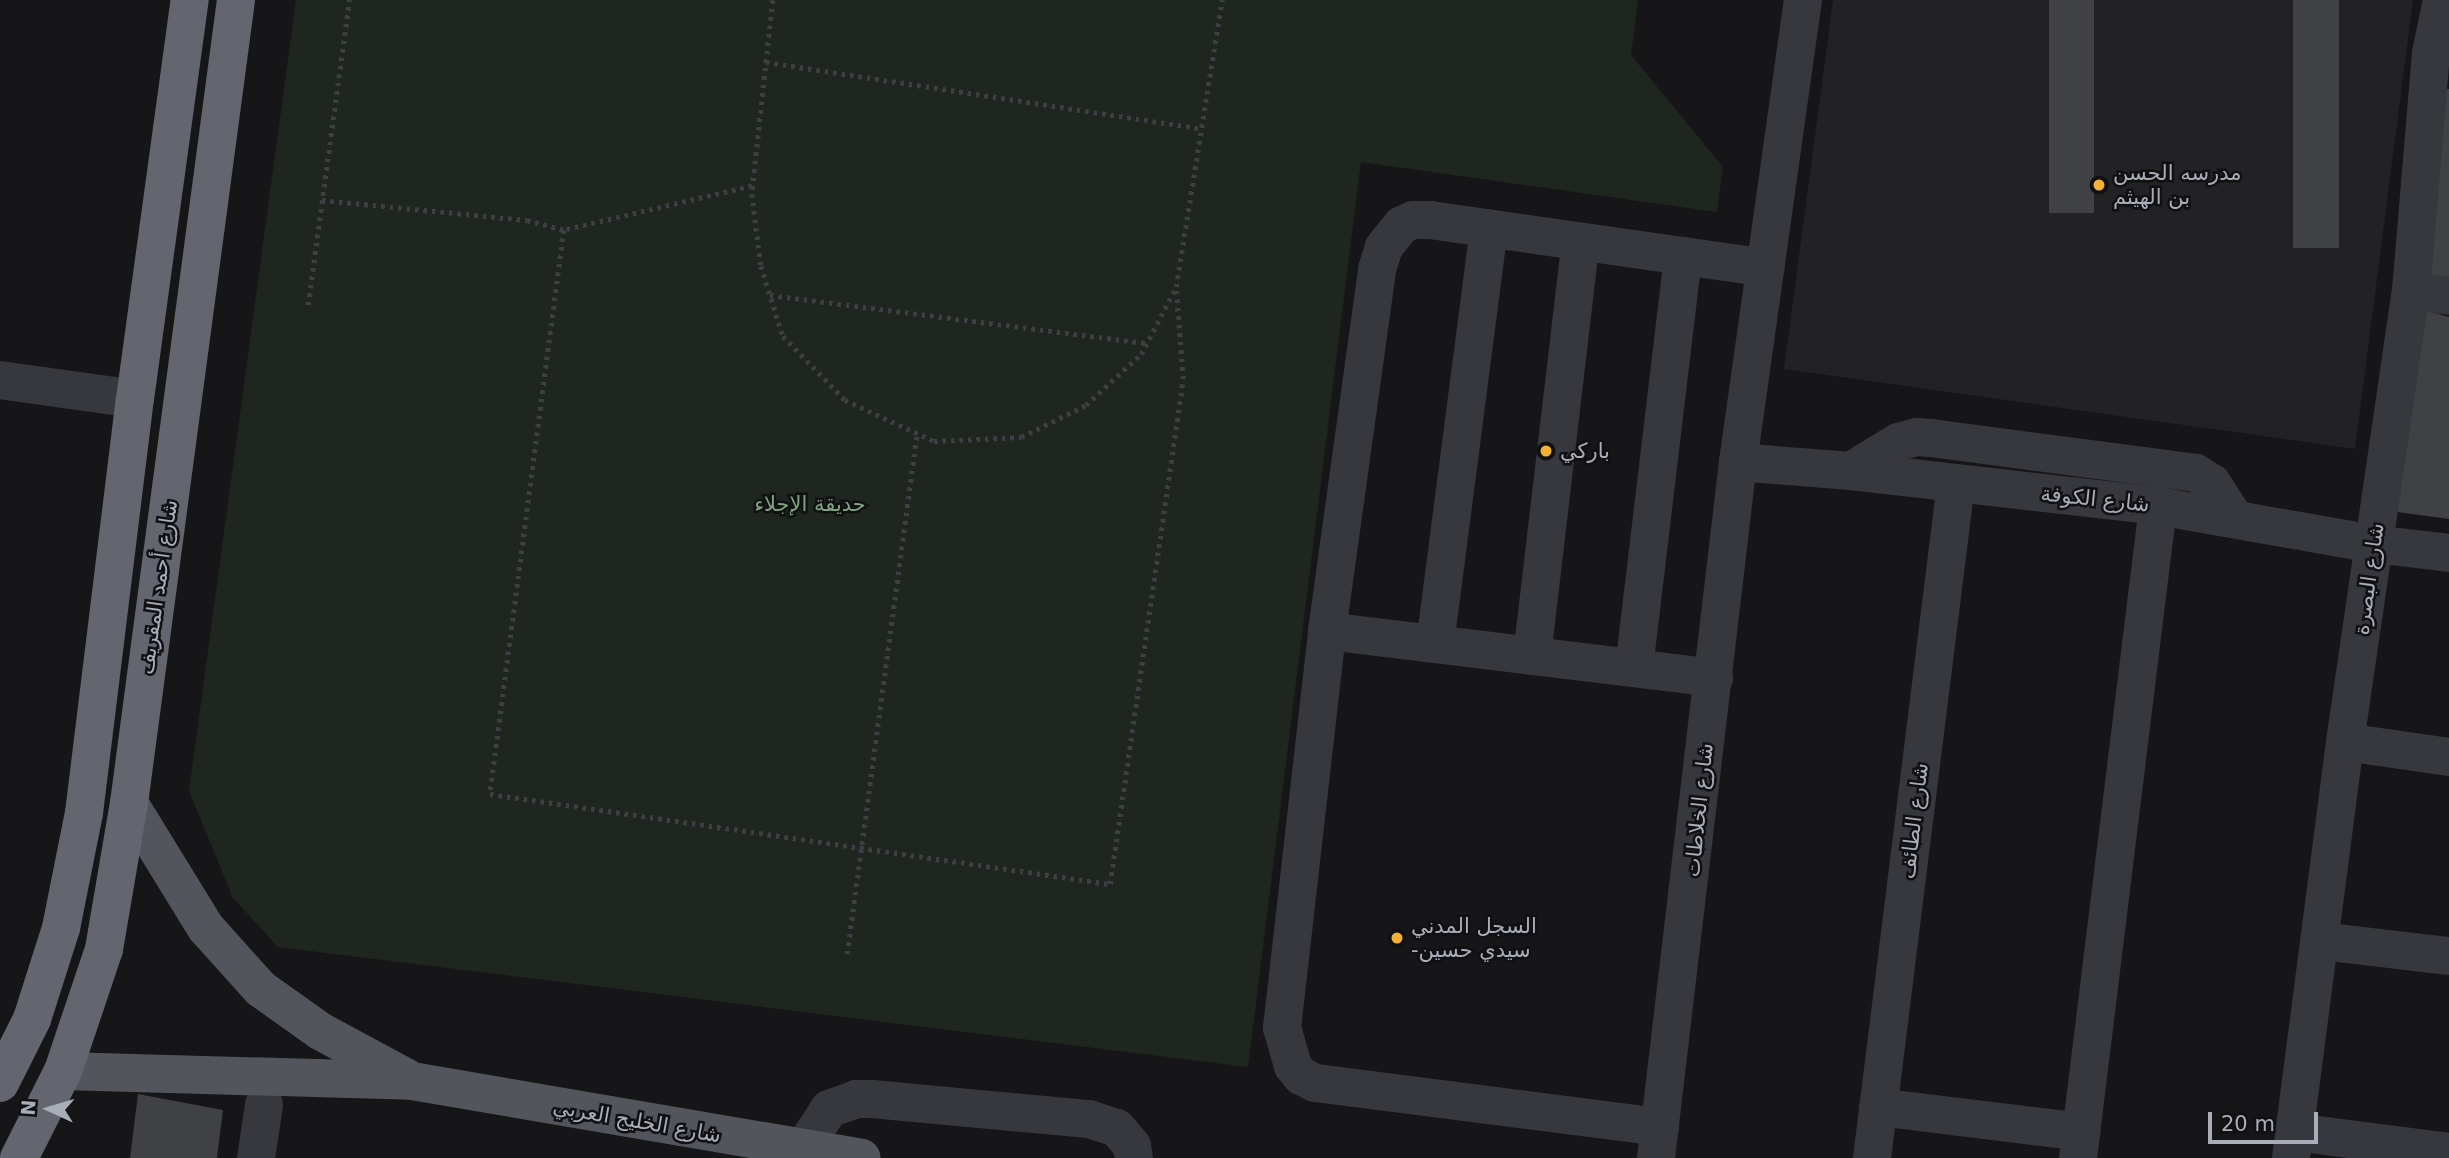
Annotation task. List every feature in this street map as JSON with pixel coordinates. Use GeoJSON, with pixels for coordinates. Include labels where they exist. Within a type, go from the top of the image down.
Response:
{"type":"FeatureCollection","features":[{"type":"Feature","properties":{"kind":"highway","name":"شارع أحمد المقريف"},"geometry":{"type":"LineString","coordinates":[[0,1083],[32,1019],[61,928],[84,813],[135,399],[190,0]]}},
{"type":"Feature","properties":{"kind":"highway","name":"شارع أحمد المقريف"},"geometry":{"type":"LineString","coordinates":[[19,1158],[63,1071],[104,949],[129,803],[236,0]]}},
{"type":"Feature","properties":{"kind":"main road","name":"شارع الخليج العربي"},"geometry":{"type":"LineString","coordinates":[[129,803],[206,928],[261,989],[320,1031],[412,1081]]}},
{"type":"Feature","properties":{"kind":"main road","name":"شارع الخليج العربي"},"geometry":{"type":"LineString","coordinates":[[63,1071],[412,1081],[757,1150],[803,1149],[861,1158]]}},
{"type":"Feature","properties":{"kind":"street","name":"شارع الخلاطات"},"geometry":{"type":"LineString","coordinates":[[1658,1143],[1738,463],[1803,0]]}},
{"type":"Feature","properties":{"kind":"street","name":"شارع البصرة"},"geometry":{"type":"LineString","coordinates":[[2293,1145],[2345,742],[2410,291],[2440,54],[2442,0]]}},
{"type":"Feature","properties":{"kind":"street"},"geometry":{"type":"LineString","coordinates":[[1658,1143],[1315,1083],[1301,1076],[1293,1066],[1282,1028],[1327,631],[1377,269],[1384,247],[1402,225],[1413,220],[1489,228],[1766,268]]}},
{"type":"Feature","properties":{"kind":"street"},"geometry":{"type":"LineString","coordinates":[[1434,644],[1489,228]]}},
{"type":"Feature","properties":{"kind":"street"},"geometry":{"type":"LineString","coordinates":[[1532,656],[1581,242]]}},
{"type":"Feature","properties":{"kind":"street"},"geometry":{"type":"LineString","coordinates":[[1634,668],[1683,256]]}},
{"type":"Feature","properties":{"kind":"street"},"geometry":{"type":"LineString","coordinates":[[2410,291],[2449,296]]}},
{"type":"Feature","properties":{"kind":"street"},"geometry":{"type":"LineString","coordinates":[[0,380],[135,399]]}},
{"type":"Feature","properties":{"kind":"street"},"geometry":{"type":"LineString","coordinates":[[1851,471],[1898,442],[1917,437],[1931,438],[2196,473],[2211,482],[2235,519]]}},
{"type":"Feature","properties":{"kind":"street","name":"شارع الكوفة"},"geometry":{"type":"LineString","coordinates":[[1738,463],[1851,471],[2158,506],[2374,544],[2449,553]]}},
{"type":"Feature","properties":{"kind":"street","name":"شارع الطائف"},"geometry":{"type":"LineString","coordinates":[[1872,1158],[1956,484]]}},
{"type":"Feature","properties":{"kind":"street"},"geometry":{"type":"LineString","coordinates":[[1878,1107],[2080,1145],[2158,506]]}},
{"type":"Feature","properties":{"kind":"street"},"geometry":{"type":"LineString","coordinates":[[1327,631],[1714,678]]}},
{"type":"Feature","properties":{"kind":"street"},"geometry":{"type":"LineString","coordinates":[[2345,742],[2449,757]]}},
{"type":"Feature","properties":{"kind":"street"},"geometry":{"type":"LineString","coordinates":[[2321,941],[2449,956]]}},
{"type":"Feature","properties":{"kind":"street"},"geometry":{"type":"LineString","coordinates":[[0,1038],[32,1019]]}},
{"type":"Feature","properties":{"kind":"street"},"geometry":{"type":"LineString","coordinates":[[803,1149],[829,1109],[848,1101],[872,1099],[1088,1119],[1117,1128],[1132,1146],[1134,1158]]}},
{"type":"Feature","properties":{"kind":"street"},"geometry":{"type":"LineString","coordinates":[[256,1158],[264,1105]]}},
{"type":"Feature","properties":{"kind":"street"},"geometry":{"type":"LineString","coordinates":[[2293,1145],[2449,1152]]}},
{"type":"Feature","properties":{"kind":"path"},"geometry":{"type":"LineString","coordinates":[[308,305],[349,0]]}},
{"type":"Feature","properties":{"kind":"path"},"geometry":{"type":"LineString","coordinates":[[773,0],[752,186],[761,265],[783,335],[845,400],[934,441],[1021,438],[1086,405],[1141,354],[1176,287]]}},
{"type":"Feature","properties":{"kind":"path"},"geometry":{"type":"LineString","coordinates":[[564,230],[490,794],[1111,884],[1183,379],[1176,287],[1222,0]]}},
{"type":"Feature","properties":{"kind":"path"},"geometry":{"type":"LineString","coordinates":[[766,62],[1203,129]]}},
{"type":"Feature","properties":{"kind":"path"},"geometry":{"type":"LineString","coordinates":[[322,200],[527,220],[564,230],[752,186]]}},
{"type":"Feature","properties":{"kind":"path"},"geometry":{"type":"LineString","coordinates":[[770,295],[1147,343]]}},
{"type":"Feature","properties":{"kind":"path"},"geometry":{"type":"LineString","coordinates":[[848,954],[917,433]]}},
{"type":"Feature","properties":{"kind":"shaded area","name":"مدرسه الحسن بن الهيثم"},"geometry":{"type":"Polygon","coordinates":[[[1833,0],[2413,0],[2355,449],[1784,369],[1833,0]]]}},
{"type":"Feature","properties":{"kind":"green space","name":"حديقة الإجلاء"},"geometry":{"type":"Polygon","coordinates":[[[296,0],[1638,0],[1631,55],[1723,167],[1717,212],[1361,162],[1248,1067],[278,947],[233,898],[189,791],[296,0]]]}},
{"type":"Feature","properties":{"kind":"building"},"geometry":{"type":"Polygon","coordinates":[[[2049,0],[2094,0],[2094,213],[2049,213],[2049,0]]]}},
{"type":"Feature","properties":{"kind":"building"},"geometry":{"type":"Polygon","coordinates":[[[2293,0],[2339,0],[2339,248],[2293,248],[2293,0]]]}},
{"type":"Feature","properties":{"kind":"building"},"geometry":{"type":"Polygon","coordinates":[[[2437,88],[2449,89],[2449,288],[2417,282],[2437,88]]]}},
{"type":"Feature","properties":{"kind":"building"},"geometry":{"type":"Polygon","coordinates":[[[2414,307],[2449,317],[2449,519],[2383,510],[2414,307]]]}},
{"type":"Feature","properties":{"kind":"building"},"geometry":{"type":"Polygon","coordinates":[[[138,1094],[223,1110],[217,1158],[130,1158],[138,1094]]]}},
{"type":"Feature","properties":{"kind":"place","name":"مدرسه الحسن بن الهيثم"},"geometry":{"type":"Point","coordinates":[2099,185]}},
{"type":"Feature","properties":{"kind":"place","name":"باركي"},"geometry":{"type":"Point","coordinates":[1546,451]}},
{"type":"Feature","properties":{"kind":"place","name":"السجل المدني -سيدي حسين"},"geometry":{"type":"Point","coordinates":[1397,938]}}]}
